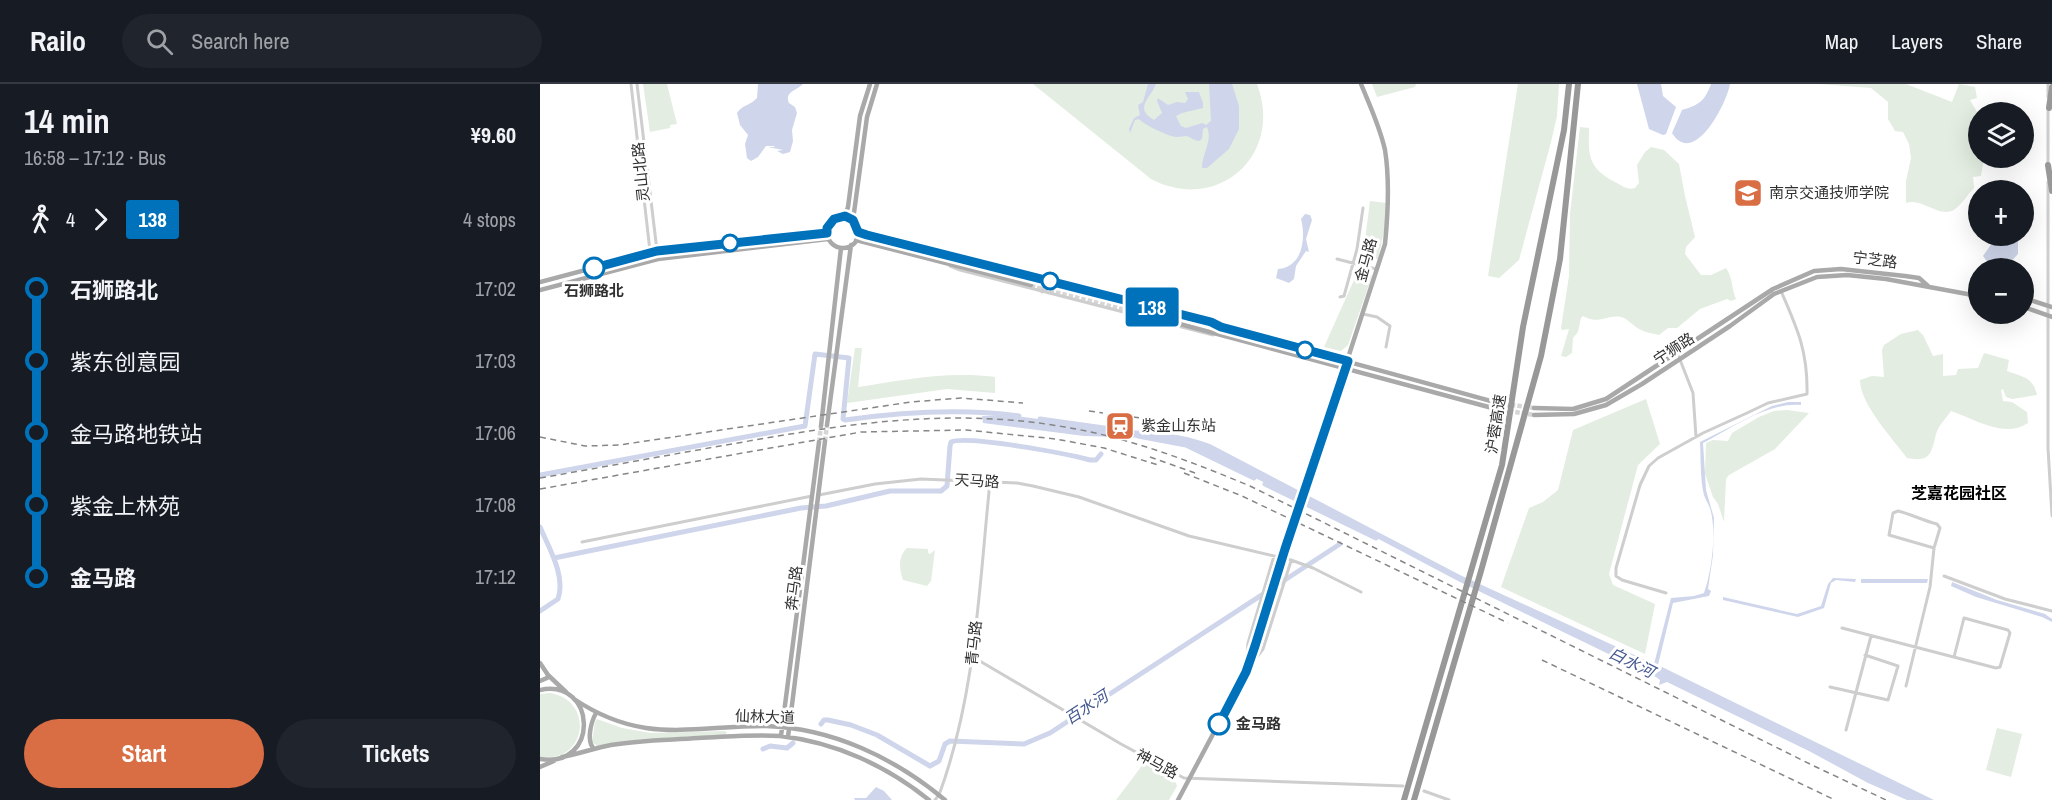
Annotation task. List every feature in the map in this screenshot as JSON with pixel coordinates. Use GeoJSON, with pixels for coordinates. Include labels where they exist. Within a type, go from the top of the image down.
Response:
{"type":"FeatureCollection","features":[{"type":"Feature","properties":{"kind":"highway","name":"沪蓉高速"},"geometry":{"type":"LineString","coordinates":[[1406,800],[1502,465],[1525,319],[1564,130],[1569,84]]}},
{"type":"Feature","properties":{"kind":"highway","name":"沪蓉高速"},"geometry":{"type":"LineString","coordinates":[[1415,800],[1540,356],[1560,259],[1578,84]]}},
{"type":"Feature","properties":{"kind":"highway"},"geometry":{"type":"LineString","coordinates":[[2049,108],[2050,85]]}},
{"type":"Feature","properties":{"kind":"highway"},"geometry":{"type":"LineString","coordinates":[[2048,165],[2052,191]]}},
{"type":"Feature","properties":{"kind":"main road"},"geometry":{"type":"LineString","coordinates":[[845,216],[860,116],[870,84]]}},
{"type":"Feature","properties":{"kind":"main road"},"geometry":{"type":"LineString","coordinates":[[853,220],[845,216],[834,219],[827,228],[828,239],[836,247],[851,245],[856,240],[858,232],[853,220],[867,117],[877,84]]}},
{"type":"Feature","properties":{"kind":"main road","name":"金马路"},"geometry":{"type":"LineString","coordinates":[[1246,672],[1384,244],[1388,221],[1388,174],[1380,133],[1361,84]]}},
{"type":"Feature","properties":{"kind":"main road"},"geometry":{"type":"LineString","coordinates":[[856,240],[948,265],[1032,283],[858,232]]}},
{"type":"Feature","properties":{"kind":"main road"},"geometry":{"type":"LineString","coordinates":[[540,282],[657,251],[827,233]]}},
{"type":"Feature","properties":{"kind":"main road"},"geometry":{"type":"LineString","coordinates":[[540,290],[655,259],[828,239]]}},
{"type":"Feature","properties":{"kind":"main road"},"geometry":{"type":"LineString","coordinates":[[842,248],[824,426],[851,245]]}},
{"type":"Feature","properties":{"kind":"main road","name":"宁芝路"},"geometry":{"type":"LineString","coordinates":[[1816,274],[1841,268],[1905,276],[1919,278],[1929,287],[1968,294]]}},
{"type":"Feature","properties":{"kind":"main road","name":"宁狮路"},"geometry":{"type":"LineString","coordinates":[[1534,415],[1574,414],[1606,405],[1681,358],[1781,290],[1816,274]]}},
{"type":"Feature","properties":{"kind":"main road","name":"宁狮路"},"geometry":{"type":"LineString","coordinates":[[1534,408],[1572,408],[1593,404],[1618,392],[1773,289],[1816,274]]}},
{"type":"Feature","properties":{"kind":"main road"},"geometry":{"type":"LineString","coordinates":[[2034,301],[2050,307]]}},
{"type":"Feature","properties":{"kind":"main road"},"geometry":{"type":"LineString","coordinates":[[1139,311],[1221,327],[1348,361],[1497,406],[1219,335],[1139,311]]}},
{"type":"Feature","properties":{"kind":"main road"},"geometry":{"type":"LineString","coordinates":[[2034,311],[2050,317]]}},
{"type":"Feature","properties":{"kind":"main road","name":"奔马路"},"geometry":{"type":"LineString","coordinates":[[781,736],[811,503],[822,441],[818,495],[788,737]]}},
{"type":"Feature","properties":{"kind":"main road","name":"仙林大道"},"geometry":{"type":"LineString","coordinates":[[540,663],[548,675],[572,698],[596,713],[619,723],[649,730],[781,727],[819,733],[884,759],[915,777],[937,798],[945,800]]}},
{"type":"Feature","properties":{"kind":"main road"},"geometry":{"type":"LineString","coordinates":[[1178,800],[1246,672]]}},
{"type":"Feature","properties":{"kind":"main road"},"geometry":{"type":"LineString","coordinates":[[540,681],[548,675]]}},
{"type":"Feature","properties":{"kind":"main road"},"geometry":{"type":"LineString","coordinates":[[540,690],[556,690],[572,698],[582,712],[584,729],[579,744],[572,752],[540,767]]}},
{"type":"Feature","properties":{"kind":"main road"},"geometry":{"type":"LineString","coordinates":[[594,749],[589,741],[596,713]]}},
{"type":"Feature","properties":{"kind":"main road","name":"仙林大道"},"geometry":{"type":"LineString","coordinates":[[560,758],[628,743],[751,735],[781,736],[851,754],[872,763],[910,785],[930,800]]}},
{"type":"Feature","properties":{"kind":"main road"},"geometry":{"type":"LineString","coordinates":[[540,759],[560,758]]}},
{"type":"Feature","properties":{"kind":"main road"},"geometry":{"type":"LineString","coordinates":[[910,785],[915,777]]}},
{"type":"Feature","properties":{"kind":"street","name":"灵山北路"},"geometry":{"type":"LineString","coordinates":[[631,84],[650,253],[655,259]]}},
{"type":"Feature","properties":{"kind":"street","name":"灵山北路"},"geometry":{"type":"LineString","coordinates":[[637,84],[657,251],[655,259]]}},
{"type":"Feature","properties":{"kind":"street"},"geometry":{"type":"LineString","coordinates":[[2049,108],[2049,478],[2052,516]]}},
{"type":"Feature","properties":{"kind":"street"},"geometry":{"type":"LineString","coordinates":[[1340,297],[1344,296],[1354,263],[1363,208]]}},
{"type":"Feature","properties":{"kind":"street"},"geometry":{"type":"LineString","coordinates":[[952,258],[963,258],[1045,279],[1211,322],[1221,327]]}},
{"type":"Feature","properties":{"kind":"street"},"geometry":{"type":"LineString","coordinates":[[1337,259],[1377,270]]}},
{"type":"Feature","properties":{"kind":"street"},"geometry":{"type":"LineString","coordinates":[[948,265],[1128,315],[1219,335]]}},
{"type":"Feature","properties":{"kind":"street"},"geometry":{"type":"LineString","coordinates":[[1042,292],[1045,279]]}},
{"type":"Feature","properties":{"kind":"street"},"geometry":{"type":"LineString","coordinates":[[1666,593],[1622,580],[1616,576],[1616,568],[1640,485],[1649,466],[1658,458],[1696,437],[1768,404],[1807,393],[1806,362],[1802,342],[1781,290]]}},
{"type":"Feature","properties":{"kind":"street"},"geometry":{"type":"LineString","coordinates":[[1128,315],[1131,302]]}},
{"type":"Feature","properties":{"kind":"street"},"geometry":{"type":"LineString","coordinates":[[1363,314],[1377,317],[1390,326],[1386,347]]}},
{"type":"Feature","properties":{"kind":"street"},"geometry":{"type":"LineString","coordinates":[[1677,352],[1693,393],[1696,437]]}},
{"type":"Feature","properties":{"kind":"street","name":"天马路"},"geometry":{"type":"LineString","coordinates":[[582,542],[890,482],[943,479],[1017,483],[1065,493],[1189,536],[1291,560],[1313,568],[1361,592]]}},
{"type":"Feature","properties":{"kind":"street","name":"青马路"},"geometry":{"type":"LineString","coordinates":[[937,798],[956,744],[965,707],[973,657],[990,482]]}},
{"type":"Feature","properties":{"kind":"street"},"geometry":{"type":"LineString","coordinates":[[1906,686],[1930,587],[1934,548],[1940,528],[1938,524],[1898,511],[1893,513],[1889,535],[1934,548]]}},
{"type":"Feature","properties":{"kind":"street"},"geometry":{"type":"LineString","coordinates":[[1246,672],[1245,657],[1248,643],[1274,556]]}},
{"type":"Feature","properties":{"kind":"street"},"geometry":{"type":"LineString","coordinates":[[1246,672],[1263,649],[1291,560]]}},
{"type":"Feature","properties":{"kind":"street"},"geometry":{"type":"LineString","coordinates":[[1944,576],[2005,599],[2052,611]]}},
{"type":"Feature","properties":{"kind":"street"},"geometry":{"type":"LineString","coordinates":[[1842,628],[1996,668],[2001,667],[2010,633],[2008,630],[1964,618],[1954,657]]}},
{"type":"Feature","properties":{"kind":"street"},"geometry":{"type":"LineString","coordinates":[[1846,730],[1871,636]]}},
{"type":"Feature","properties":{"kind":"street"},"geometry":{"type":"LineString","coordinates":[[1830,687],[1886,700],[1890,697],[1898,669],[1897,664],[1865,655]]}},
{"type":"Feature","properties":{"kind":"street","name":"神马路"},"geometry":{"type":"LineString","coordinates":[[973,657],[1165,769],[1190,778],[1402,786]]}},
{"type":"Feature","properties":{"kind":"street"},"geometry":{"type":"LineString","coordinates":[[1424,791],[1449,800]]}},
{"type":"Feature","properties":{"kind":"shaded area"},"geometry":{"type":"Polygon","coordinates":[[[643,84],[667,84],[677,124],[670,125],[670,128],[650,132],[643,84]]]}},
{"type":"Feature","properties":{"kind":"shaded area"},"geometry":{"type":"Polygon","coordinates":[[[1033,84],[1257,84],[1263,110],[1261,134],[1253,154],[1239,171],[1221,183],[1200,189],[1176,188],[1151,179],[1033,84]]]}},
{"type":"Feature","properties":{"kind":"shaded area"},"geometry":{"type":"Polygon","coordinates":[[[1372,84],[1416,84],[1415,87],[1377,97],[1372,84]]]}},
{"type":"Feature","properties":{"kind":"shaded area"},"geometry":{"type":"Polygon","coordinates":[[[1518,84],[1559,84],[1557,116],[1519,260],[1499,278],[1488,276],[1518,84]]]}},
{"type":"Feature","properties":{"kind":"shaded area"},"geometry":{"type":"Polygon","coordinates":[[[1819,84],[1906,84],[1952,102],[1959,84],[1975,87],[1977,98],[1968,102],[1968,168],[1982,168],[1981,176],[1968,180],[1968,195],[1958,207],[1950,212],[1944,212],[1918,203],[1906,203],[1906,181],[1911,158],[1909,144],[1903,132],[1895,131],[1888,119],[1888,102],[1871,88],[1819,84]]]}},
{"type":"Feature","properties":{"kind":"shaded area"},"geometry":{"type":"Polygon","coordinates":[[[1580,127],[1589,128],[1590,154],[1596,167],[1608,178],[1626,188],[1635,188],[1639,183],[1637,165],[1651,147],[1664,150],[1679,164],[1695,237],[1686,247],[1685,254],[1701,275],[1711,275],[1726,268],[1736,299],[1731,301],[1727,299],[1700,309],[1677,328],[1668,328],[1659,335],[1641,330],[1626,319],[1619,317],[1594,320],[1583,316],[1578,332],[1573,338],[1572,353],[1566,357],[1561,356],[1569,329],[1562,330],[1561,328],[1569,276],[1570,214],[1580,127]]]}},
{"type":"Feature","properties":{"kind":"shaded area"},"geometry":{"type":"Polygon","coordinates":[[[1370,201],[1386,203],[1386,222],[1378,259],[1360,258],[1365,240],[1370,201]]]}},
{"type":"Feature","properties":{"kind":"shaded area"},"geometry":{"type":"Polygon","coordinates":[[[1357,267],[1363,268],[1372,276],[1348,345],[1341,351],[1324,347],[1354,280],[1357,267]]]}},
{"type":"Feature","properties":{"kind":"shaded area"},"geometry":{"type":"Polygon","coordinates":[[[1918,330],[1923,335],[1933,356],[1943,354],[1943,376],[1956,375],[1958,369],[1978,368],[1984,353],[2009,360],[2007,371],[2030,381],[2037,395],[2012,399],[2006,397],[2003,389],[2001,390],[2003,401],[2012,402],[2027,412],[2028,423],[2009,429],[1999,428],[1951,411],[1938,428],[1930,454],[1922,459],[1907,458],[1871,410],[1865,400],[1860,380],[1872,376],[1884,377],[1882,350],[1884,345],[1901,334],[1918,330]]]}},
{"type":"Feature","properties":{"kind":"shaded area"},"geometry":{"type":"Polygon","coordinates":[[[855,348],[862,348],[858,387],[926,377],[978,375],[995,377],[995,393],[947,389],[847,403],[855,348]]]}},
{"type":"Feature","properties":{"kind":"shaded area"},"geometry":{"type":"Polygon","coordinates":[[[1646,399],[1660,444],[1638,465],[1609,574],[1613,585],[1655,604],[1645,654],[1501,587],[1529,508],[1543,502],[1558,490],[1573,430],[1646,399]]]}},
{"type":"Feature","properties":{"kind":"shaded area"},"geometry":{"type":"Polygon","coordinates":[[[1774,411],[1809,413],[1775,449],[1729,475],[1726,479],[1724,522],[1705,474],[1706,443],[1713,440],[1728,441],[1732,433],[1759,417],[1774,411]]]}},
{"type":"Feature","properties":{"kind":"shaded area"},"geometry":{"type":"Polygon","coordinates":[[[907,548],[928,549],[930,554],[935,550],[931,581],[927,586],[903,580],[900,563],[907,548]]]}},
{"type":"Feature","properties":{"kind":"shaded area"},"geometry":{"type":"Polygon","coordinates":[[[550,693],[565,698],[574,707],[579,719],[580,731],[576,742],[567,751],[556,757],[540,757],[540,694],[550,693]]]}},
{"type":"Feature","properties":{"kind":"shaded area"},"geometry":{"type":"Polygon","coordinates":[[[597,719],[622,728],[651,733],[725,731],[727,733],[725,735],[642,739],[597,746],[592,742],[597,719]]]}},
{"type":"Feature","properties":{"kind":"shaded area"},"geometry":{"type":"Polygon","coordinates":[[[1997,728],[2022,734],[2011,777],[1986,770],[1997,728]]]}},
{"type":"Feature","properties":{"kind":"shaded area"},"geometry":{"type":"Polygon","coordinates":[[[1144,763],[1176,783],[1177,786],[1169,800],[1116,800],[1144,763]]]}},
{"type":"Feature","properties":{"kind":"water"},"geometry":{"type":"Polygon","coordinates":[[[758,84],[803,84],[788,96],[789,103],[795,107],[797,113],[792,130],[793,141],[790,152],[783,154],[777,151],[783,150],[768,147],[775,146],[766,146],[758,157],[751,161],[747,158],[745,144],[748,135],[740,125],[737,113],[757,98],[758,84]]]}},
{"type":"Feature","properties":{"kind":"water"},"geometry":{"type":"Polygon","coordinates":[[[1148,84],[1156,84],[1144,107],[1148,116],[1154,120],[1162,113],[1158,98],[1168,105],[1177,102],[1185,103],[1188,99],[1185,92],[1199,92],[1203,108],[1176,116],[1181,126],[1186,128],[1202,123],[1206,125],[1211,121],[1209,84],[1232,84],[1239,106],[1239,129],[1229,149],[1207,168],[1202,168],[1209,137],[1207,127],[1203,129],[1202,139],[1199,141],[1186,136],[1168,135],[1139,119],[1135,120],[1130,133],[1129,129],[1134,118],[1140,115],[1138,105],[1143,102],[1148,84]]]}},
{"type":"Feature","properties":{"kind":"water"},"geometry":{"type":"Polygon","coordinates":[[[1637,84],[1661,84],[1663,96],[1676,107],[1666,134],[1663,135],[1649,129],[1637,84]]]}},
{"type":"Feature","properties":{"kind":"water"},"geometry":{"type":"Polygon","coordinates":[[[1711,84],[1730,84],[1723,105],[1708,129],[1699,138],[1690,143],[1681,142],[1672,133],[1682,110],[1701,102],[1711,84]]]}},
{"type":"Feature","properties":{"kind":"water"},"geometry":{"type":"Polygon","coordinates":[[[1305,214],[1310,215],[1312,220],[1306,239],[1309,252],[1306,251],[1296,266],[1294,279],[1289,283],[1276,278],[1278,269],[1293,263],[1298,257],[1303,243],[1301,219],[1305,214]]]}},
{"type":"Feature","properties":{"kind":"water"},"geometry":{"type":"Polygon","coordinates":[[[1990,246],[2018,246],[2018,254],[2014,258],[1984,258],[1983,256],[1990,246]]]}},
{"type":"Feature","properties":{"kind":"water","name":"白水河"},"geometry":{"type":"Polygon","coordinates":[[[1801,402],[1801,405],[1788,405],[1763,412],[1703,443],[1706,490],[1714,518],[1713,555],[1708,589],[1711,591],[1709,596],[1673,603],[1658,665],[1934,800],[1907,800],[1868,783],[1809,751],[1667,682],[1659,685],[1660,680],[1656,677],[1189,446],[1150,438],[1084,436],[983,423],[982,416],[1025,417],[1092,427],[1166,433],[1210,444],[1460,575],[1654,664],[1671,598],[1704,593],[1709,573],[1713,550],[1713,528],[1710,508],[1704,497],[1700,442],[1772,406],[1801,402]]]}},
{"type":"Feature","properties":{"kind":"water"},"geometry":{"type":"Polygon","coordinates":[[[1833,578],[1856,579],[1855,582],[1836,580],[1831,583],[1824,608],[1798,617],[1723,600],[1723,597],[1797,614],[1821,606],[1828,584],[1833,578]]]}},
{"type":"Feature","properties":{"kind":"water"},"geometry":{"type":"Polygon","coordinates":[[[1861,579],[1928,579],[1927,583],[1861,583],[1861,579]]]}},
{"type":"Feature","properties":{"kind":"water"},"geometry":{"type":"Polygon","coordinates":[[[1952,582],[1997,600],[2045,614],[2052,619],[2052,622],[1976,597],[1951,586],[1952,582]]]}},
{"type":"Feature","properties":{"kind":"water"},"geometry":{"type":"Polygon","coordinates":[[[876,787],[884,791],[892,800],[855,800],[854,798],[866,798],[876,787]]]}},
{"type":"Feature","properties":{"kind":"waterway"},"geometry":{"type":"LineString","coordinates":[[540,475],[805,426],[815,354],[849,358],[843,419],[845,420],[932,412],[975,412],[1019,416]]}},
{"type":"Feature","properties":{"kind":"waterway"},"geometry":{"type":"LineString","coordinates":[[1040,419],[1111,429]]}},
{"type":"Feature","properties":{"kind":"waterway"},"geometry":{"type":"LineString","coordinates":[[1138,436],[1186,445],[1254,478]]}},
{"type":"Feature","properties":{"kind":"waterway"},"geometry":{"type":"LineString","coordinates":[[554,558],[801,508],[826,506],[890,491],[941,491],[947,486],[951,442],[997,443],[1090,460],[1096,460],[1101,454]]}},
{"type":"Feature","properties":{"kind":"waterway"},"geometry":{"type":"LineString","coordinates":[[1265,484],[1376,538]]}},
{"type":"Feature","properties":{"kind":"waterway"},"geometry":{"type":"LineString","coordinates":[[540,527],[555,562],[560,581],[558,599],[540,611]]}},
{"type":"Feature","properties":{"kind":"waterway","name":"百水河"},"geometry":{"type":"LineString","coordinates":[[821,724],[824,720],[828,720],[851,725],[877,735],[930,766],[939,761],[945,744],[950,741],[1024,744],[1050,733],[1340,544]]}},
{"type":"Feature","properties":{"kind":"waterway","name":"百水河"},"geometry":{"type":"LineString","coordinates":[[763,749],[770,746],[787,748],[793,743]]}},
{"type":"Feature","properties":{"kind":"tunnel"},"geometry":{"type":"LineString","coordinates":[[1032,281],[1140,309]]}},
{"type":"Feature","properties":{"kind":"tunnel"},"geometry":{"type":"LineString","coordinates":[[1031,285],[1139,313]]}},
{"type":"Feature","properties":{"kind":"tunnel"},"geometry":{"type":"LineString","coordinates":[[1498,403],[1534,408]]}},
{"type":"Feature","properties":{"kind":"tunnel"},"geometry":{"type":"LineString","coordinates":[[1496,409],[1534,415]]}},
{"type":"Feature","properties":{"kind":"tunnel"},"geometry":{"type":"LineString","coordinates":[[825,441],[827,425]]}},
{"type":"Feature","properties":{"kind":"tunnel"},"geometry":{"type":"LineString","coordinates":[[819,442],[821,426]]}},
{"type":"Feature","properties":{"kind":"railway"},"geometry":{"type":"LineString","coordinates":[[540,437],[585,446],[619,445],[911,402],[961,398],[1023,403]]}},
{"type":"Feature","properties":{"kind":"railway"},"geometry":{"type":"LineString","coordinates":[[1089,411],[1103,413]]}},
{"type":"Feature","properties":{"kind":"railway"},"geometry":{"type":"LineString","coordinates":[[1133,417],[1162,421],[1194,430]]}},
{"type":"Feature","properties":{"kind":"railway"},"geometry":{"type":"LineString","coordinates":[[540,478],[816,430],[898,420],[980,418],[1022,421],[1113,437],[1182,459],[1250,486],[1886,800]]}},
{"type":"Feature","properties":{"kind":"railway"},"geometry":{"type":"LineString","coordinates":[[540,489],[861,432],[966,430],[1056,439],[1104,448],[1158,465]]}},
{"type":"Feature","properties":{"kind":"railway"},"geometry":{"type":"LineString","coordinates":[[1150,457],[1195,473]]}},
{"type":"Feature","properties":{"kind":"railway"},"geometry":{"type":"LineString","coordinates":[[1184,473],[1242,496],[1508,623]]}},
{"type":"Feature","properties":{"kind":"railway"},"geometry":{"type":"LineString","coordinates":[[1542,660],[1835,800]]}},
{"type":"Feature","properties":{"kind":"bus line","name":"138"},"geometry":{"type":"LineString","coordinates":[[594,268],[657,251],[827,233],[827,228],[834,219],[845,216],[853,220],[858,232],[867,235],[1211,322],[1221,327],[1348,361],[1246,672],[1219,724]]}},
{"type":"Feature","properties":{"kind":"place","name":"南京交通技师学院"},"geometry":{"type":"Point","coordinates":[1748,193]}},
{"type":"Feature","properties":{"kind":"place","name":"石狮路北"},"geometry":{"type":"Point","coordinates":[594,268]}},
{"type":"Feature","properties":{"kind":"place","name":"紫金山东站"},"geometry":{"type":"Point","coordinates":[1120,426]}},
{"type":"Feature","properties":{"kind":"place","name":"金马路"},"geometry":{"type":"Point","coordinates":[1219,724]}},
{"type":"Feature","properties":{"kind":"district","name":"芝嘉花园社区"},"geometry":{"type":"Point","coordinates":[1959,493]}}]}
